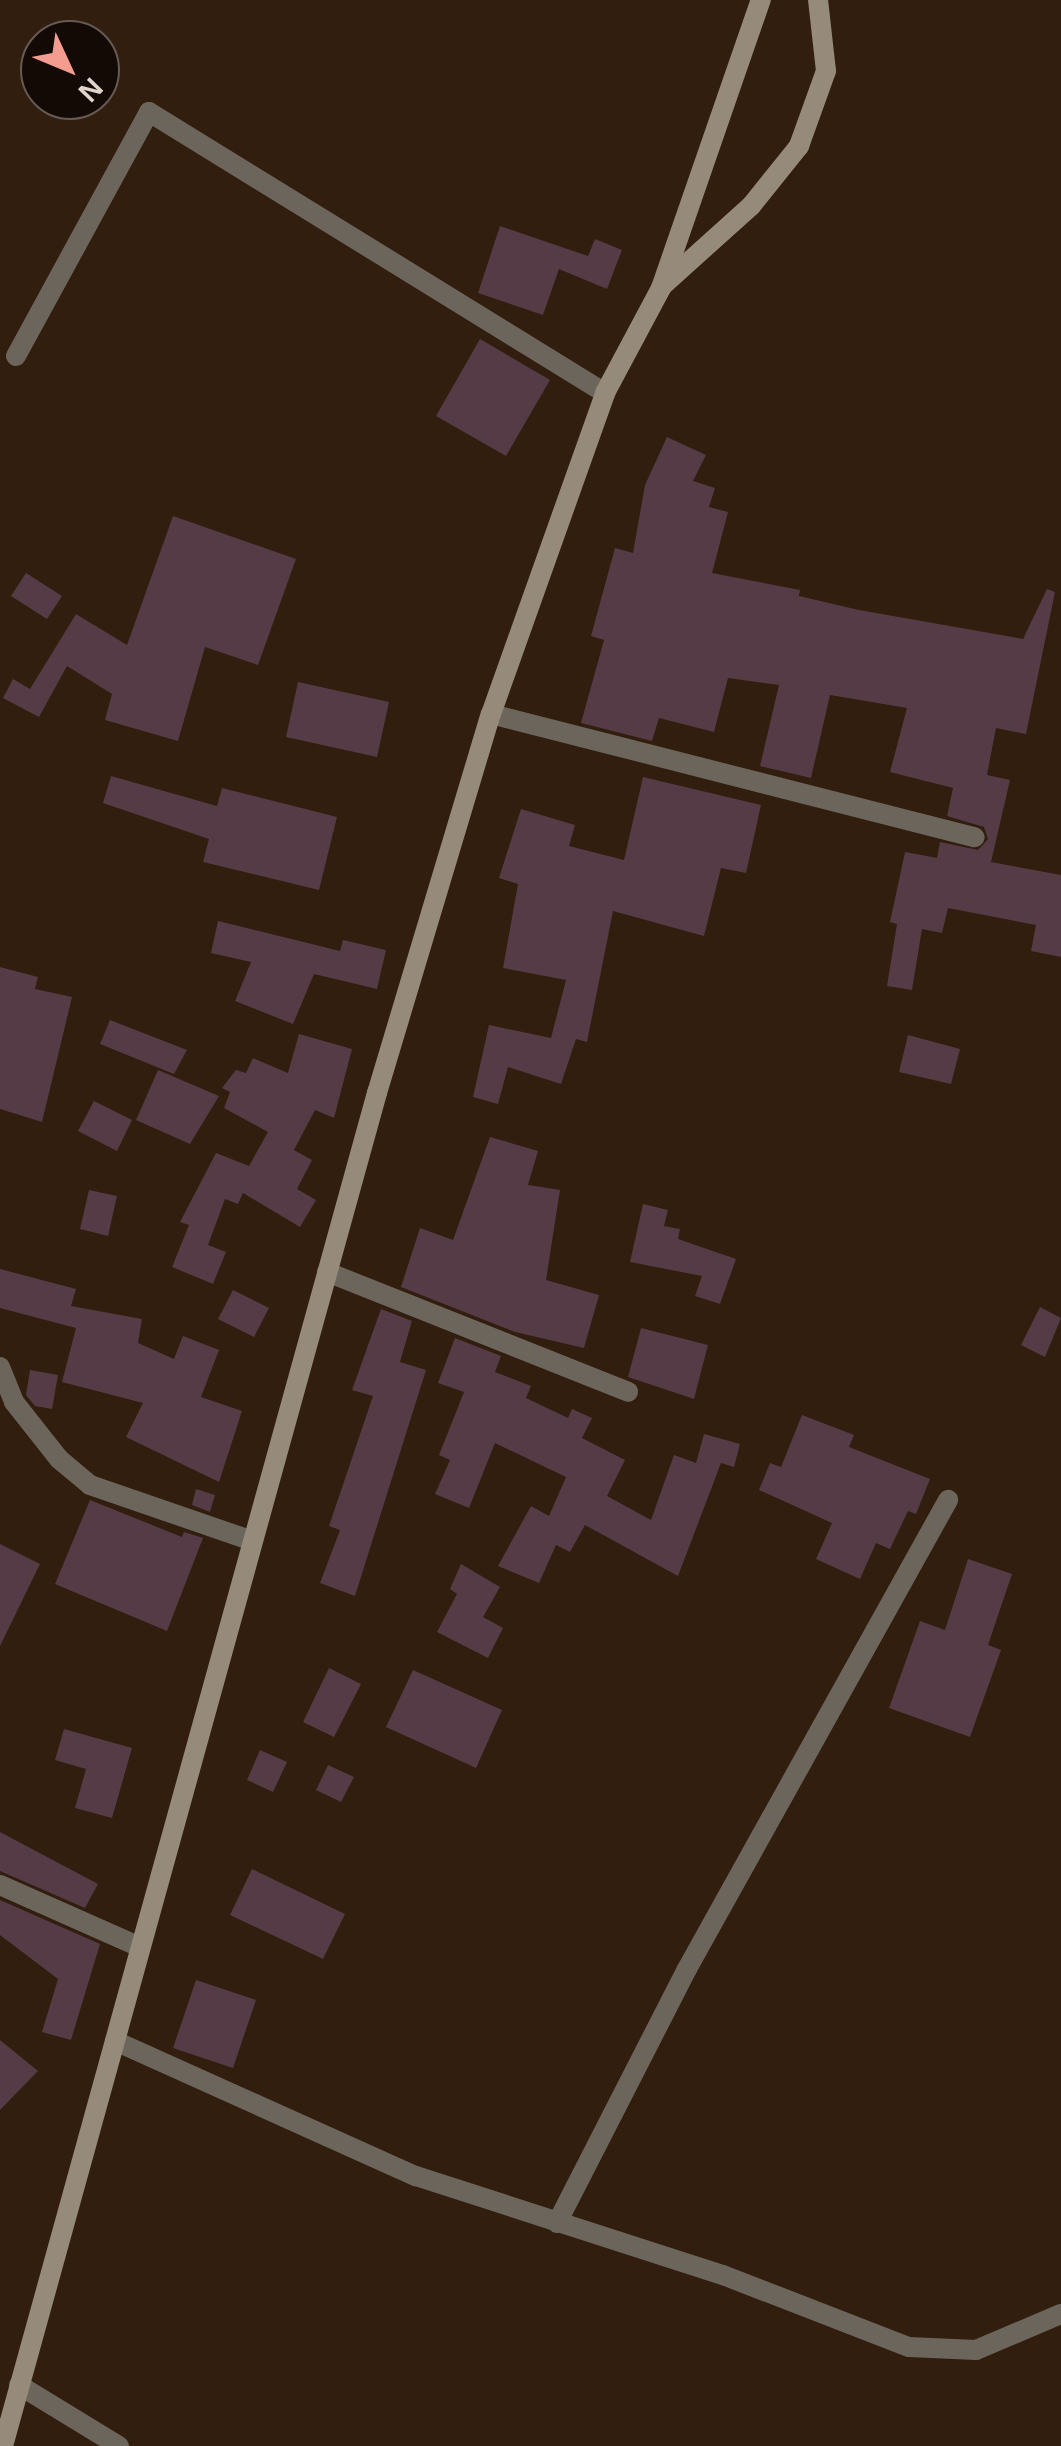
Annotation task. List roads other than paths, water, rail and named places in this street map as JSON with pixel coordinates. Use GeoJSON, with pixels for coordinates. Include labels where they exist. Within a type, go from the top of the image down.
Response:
{"type":"FeatureCollection","features":[{"type":"Feature","properties":{"kind":"main road"},"geometry":{"type":"LineString","coordinates":[[2,2446],[327,1272],[491,714],[604,393],[660,288],[761,0]]}},
{"type":"Feature","properties":{"kind":"main road"},"geometry":{"type":"LineString","coordinates":[[660,288],[751,206],[799,146],[826,71],[818,0]]}},
{"type":"Feature","properties":{"kind":"street"},"geometry":{"type":"LineString","coordinates":[[16,356],[149,112],[604,393]]}},
{"type":"Feature","properties":{"kind":"street"},"geometry":{"type":"LineString","coordinates":[[491,714],[975,837]]}},
{"type":"Feature","properties":{"kind":"street"},"geometry":{"type":"LineString","coordinates":[[327,1272],[628,1392]]}},
{"type":"Feature","properties":{"kind":"street"},"geometry":{"type":"LineString","coordinates":[[0,1367],[14,1402],[59,1459],[90,1485],[253,1542]]}},
{"type":"Feature","properties":{"kind":"street"},"geometry":{"type":"LineString","coordinates":[[557,2223],[688,1969],[948,1500]]}},
{"type":"Feature","properties":{"kind":"street"},"geometry":{"type":"LineString","coordinates":[[0,1885],[140,1947]]}},
{"type":"Feature","properties":{"kind":"street"},"geometry":{"type":"LineString","coordinates":[[114,2041],[416,2176],[723,2276],[909,2347],[976,2350],[1061,2314]]}},
{"type":"Feature","properties":{"kind":"street"},"geometry":{"type":"LineString","coordinates":[[20,2385],[119,2446]]}}]}
